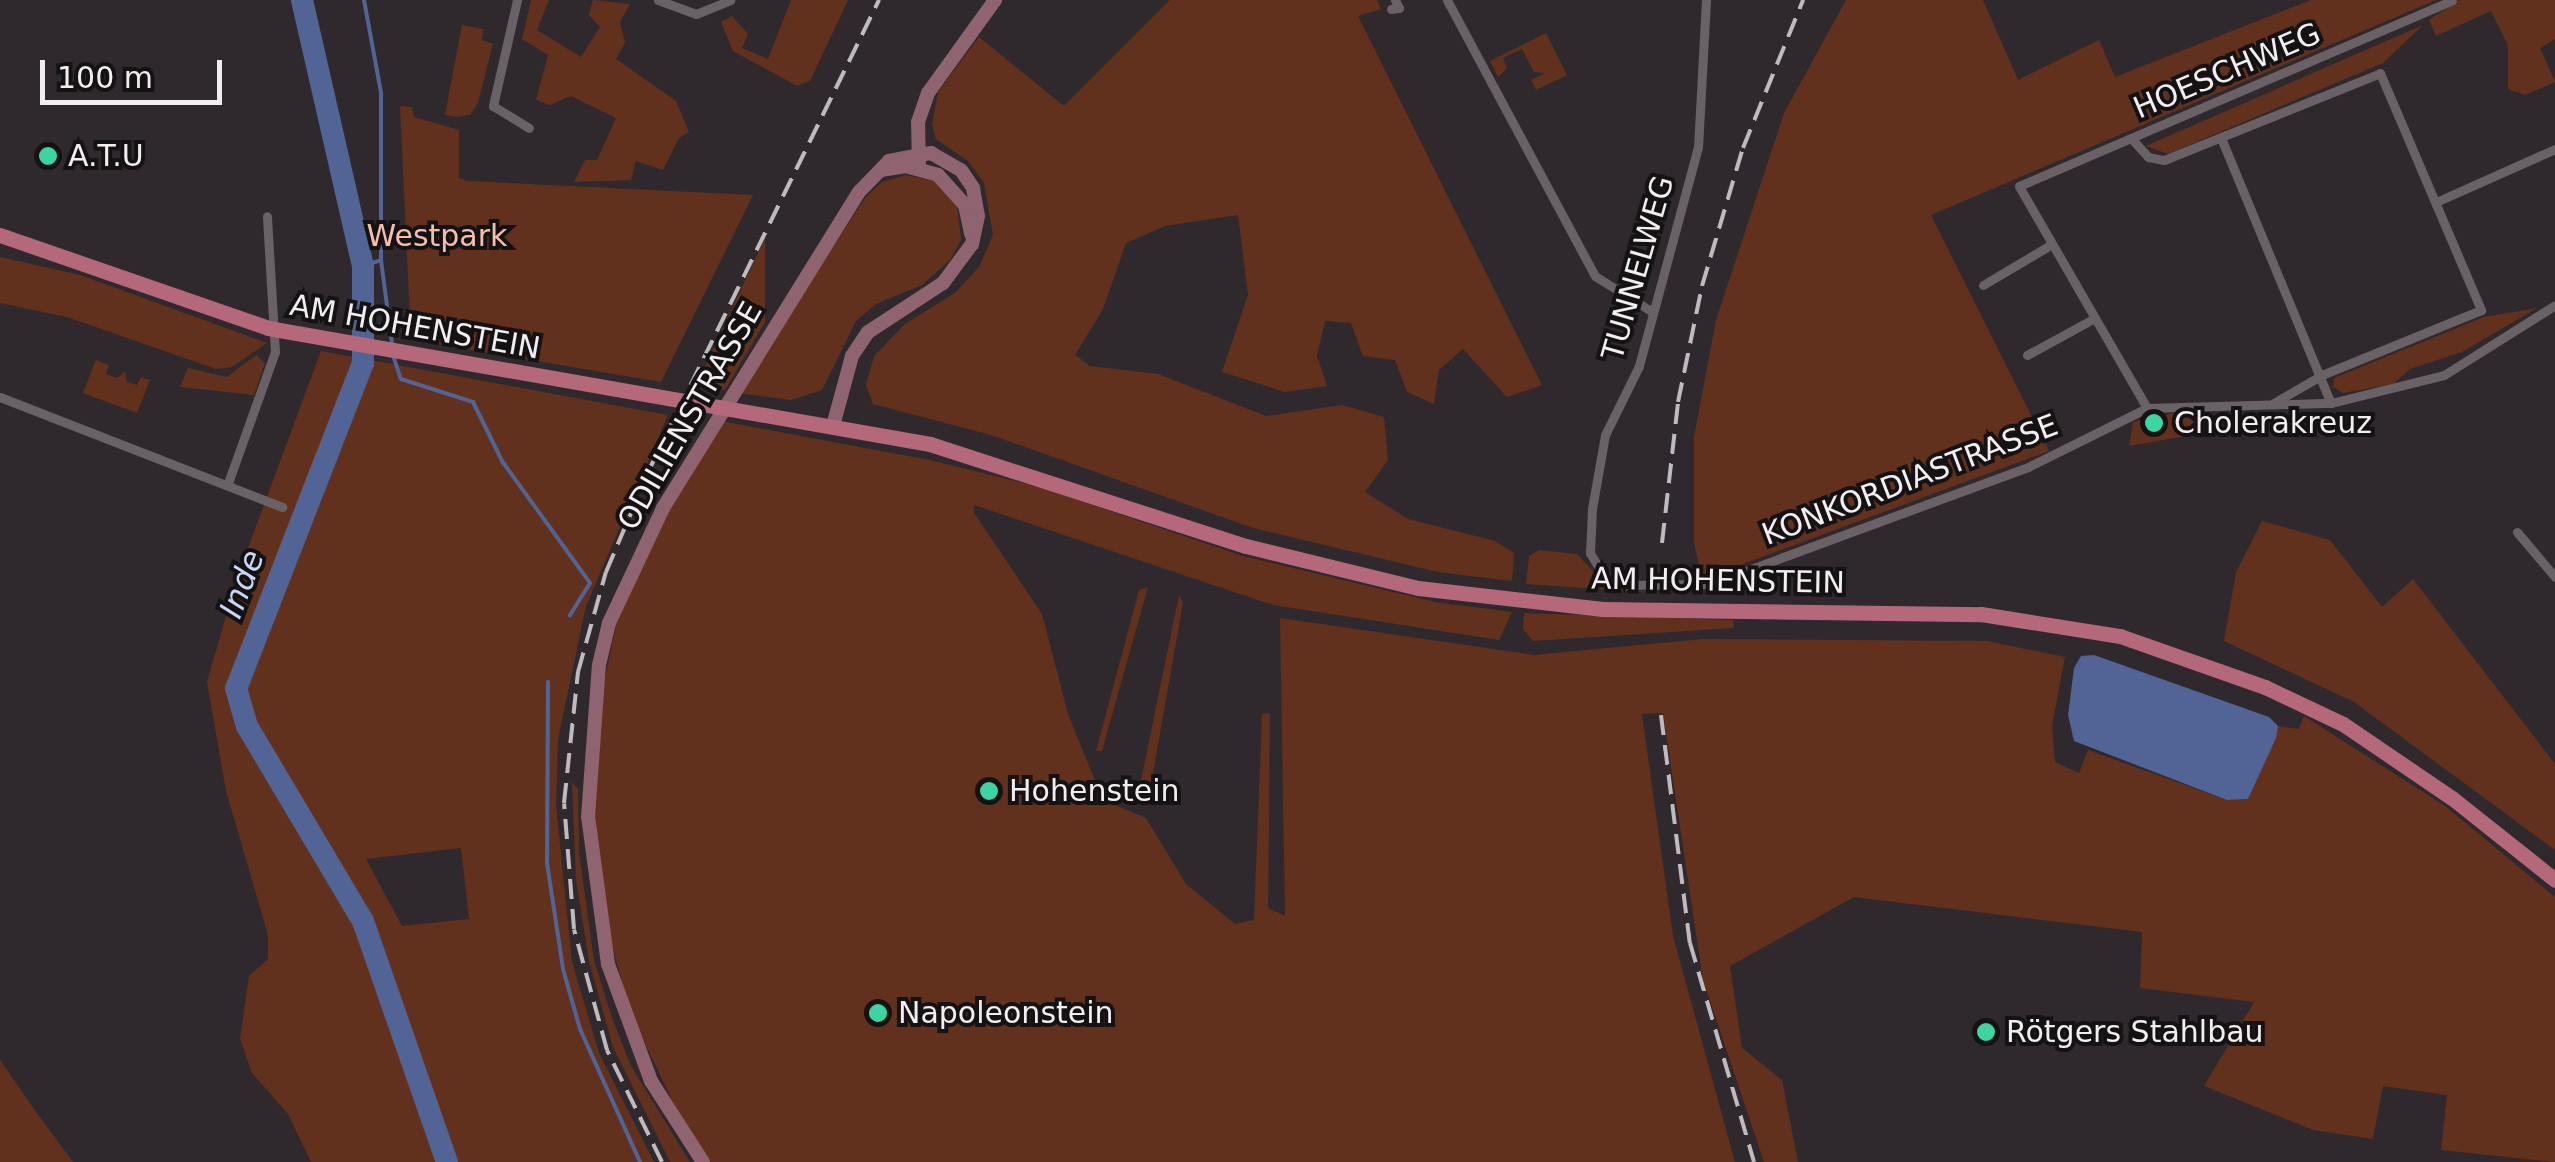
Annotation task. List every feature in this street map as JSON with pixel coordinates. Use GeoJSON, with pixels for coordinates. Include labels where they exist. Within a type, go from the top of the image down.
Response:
{"type":"FeatureCollection","features":[{"type":"Feature","properties":{"kind":"main road"},"geometry":{"type":"LineString","coordinates":[[919,168],[928,93],[995,0]]}},
{"type":"Feature","properties":{"kind":"main road"},"geometry":{"type":"LineString","coordinates":[[834,426],[852,356],[868,332],[942,283],[972,244],[978,216],[974,188],[950,162],[918,152],[876,171]]}},
{"type":"Feature","properties":{"kind":"main road"},"geometry":{"type":"LineString","coordinates":[[876,171],[919,168],[938,175],[965,204],[972,244]]}},
{"type":"Feature","properties":{"kind":"main road","name":"ODILIENSTRASSE"},"geometry":{"type":"LineString","coordinates":[[703,1162],[651,1081],[608,964],[588,817],[596,681],[609,623],[663,508],[876,171]]}},
{"type":"Feature","properties":{"kind":"main road","name":"AM HOHENSTEIN"},"geometry":{"type":"LineString","coordinates":[[0,236],[47,246],[234,317],[302,336],[930,444],[1246,546],[1418,588],[1603,610],[1963,613],[2120,636],[2265,687],[2343,724],[2452,798],[2555,880]]}},
{"type":"Feature","properties":{"kind":"street"},"geometry":{"type":"LineString","coordinates":[[517,0],[492,106],[528,128]]}},
{"type":"Feature","properties":{"kind":"street"},"geometry":{"type":"LineString","coordinates":[[658,0],[696,14],[730,0]]}},
{"type":"Feature","properties":{"kind":"street"},"geometry":{"type":"LineString","coordinates":[[1447,0],[1596,276],[1652,311]]}},
{"type":"Feature","properties":{"kind":"street","name":"TUNNELWEG"},"geometry":{"type":"LineString","coordinates":[[1625,585],[1602,574],[1590,554],[1605,435],[1639,366],[1698,147],[1706,0]]}},
{"type":"Feature","properties":{"kind":"street","name":"HOESCHWEG"},"geometry":{"type":"LineString","coordinates":[[2052,244],[2019,186],[2452,0]]}},
{"type":"Feature","properties":{"kind":"street"},"geometry":{"type":"LineString","coordinates":[[2131,138],[2148,157],[2164,160],[2380,73],[2436,202],[2555,149]]}},
{"type":"Feature","properties":{"kind":"street"},"geometry":{"type":"LineString","coordinates":[[2221,138],[2331,402]]}},
{"type":"Feature","properties":{"kind":"street","name":"KONKORDIASTRASSE"},"geometry":{"type":"LineString","coordinates":[[2269,406],[2322,375],[2480,310],[2436,202]]}},
{"type":"Feature","properties":{"kind":"street"},"geometry":{"type":"LineString","coordinates":[[228,482],[275,352],[267,216]]}},
{"type":"Feature","properties":{"kind":"street"},"geometry":{"type":"LineString","coordinates":[[1982,284],[2052,244],[2147,408]]}},
{"type":"Feature","properties":{"kind":"street","name":"KONKORDIASTRASSE"},"geometry":{"type":"LineString","coordinates":[[1625,585],[1710,584],[2028,466],[2147,408],[2331,402],[2444,375],[2555,305]]}},
{"type":"Feature","properties":{"kind":"street"},"geometry":{"type":"LineString","coordinates":[[2027,355],[2095,318]]}},
{"type":"Feature","properties":{"kind":"street"},"geometry":{"type":"LineString","coordinates":[[0,397],[282,506]]}},
{"type":"Feature","properties":{"kind":"street"},"geometry":{"type":"LineString","coordinates":[[2518,532],[2555,578]]}},
{"type":"Feature","properties":{"kind":"green space"},"geometry":{"type":"Polygon","coordinates":[[[531,0],[549,0],[537,30],[581,57],[600,27],[589,15],[593,0],[630,4],[620,22],[625,43],[616,59],[676,101],[689,132],[679,138],[663,170],[636,161],[631,180],[574,182],[585,160],[597,160],[616,118],[571,96],[550,105],[536,100],[548,55],[522,39],[531,0]]]}},
{"type":"Feature","properties":{"kind":"green space"},"geometry":{"type":"Polygon","coordinates":[[[791,0],[848,0],[810,81],[797,86],[733,51],[721,22],[732,16],[748,34],[742,48],[768,59],[791,0]]]}},
{"type":"Feature","properties":{"kind":"green space"},"geometry":{"type":"Polygon","coordinates":[[[1170,0],[1377,0],[1381,9],[1358,16],[1542,385],[1507,397],[1463,349],[1439,370],[1434,404],[1407,392],[1395,360],[1363,356],[1351,323],[1325,321],[1317,356],[1327,386],[1285,392],[1222,372],[1248,295],[1238,215],[1165,226],[1126,243],[1103,309],[1075,355],[1090,366],[1158,374],[1266,416],[1342,405],[1384,417],[1388,460],[1365,492],[1408,519],[1495,541],[1514,553],[1512,581],[1438,572],[1253,528],[991,435],[873,404],[866,385],[874,356],[905,324],[956,292],[979,267],[993,235],[984,183],[968,161],[936,139],[932,124],[938,92],[979,37],[1064,106],[1170,0]]]}},
{"type":"Feature","properties":{"kind":"green space"},"geometry":{"type":"Polygon","coordinates":[[[1846,0],[1983,0],[2018,80],[2099,40],[2115,77],[2311,0],[2436,0],[1931,215],[2049,451],[1702,579],[1694,543],[1694,437],[1716,320],[1784,113],[1846,0]]]}},
{"type":"Feature","properties":{"kind":"green space"},"geometry":{"type":"Polygon","coordinates":[[[2459,0],[2555,0],[2555,39],[2540,48],[2555,82],[2525,95],[2508,89],[2508,45],[2491,11],[2436,36],[2429,20],[2459,0]]]}},
{"type":"Feature","properties":{"kind":"green space"},"geometry":{"type":"Polygon","coordinates":[[[462,25],[483,29],[482,40],[493,44],[478,103],[470,115],[457,117],[445,115],[462,25]]]}},
{"type":"Feature","properties":{"kind":"green space"},"geometry":{"type":"Polygon","coordinates":[[[2423,25],[2383,63],[2168,154],[2146,146],[2423,25]]]}},
{"type":"Feature","properties":{"kind":"green space"},"geometry":{"type":"Polygon","coordinates":[[[1546,33],[1567,75],[1536,90],[1531,80],[1545,73],[1534,72],[1522,49],[1503,58],[1507,68],[1498,77],[1490,61],[1546,33]]]}},
{"type":"Feature","properties":{"kind":"green space","name":"Westpark"},"geometry":{"type":"Polygon","coordinates":[[[400,106],[412,107],[414,117],[459,130],[459,178],[468,181],[753,195],[661,382],[411,340],[400,106]]]}},
{"type":"Feature","properties":{"kind":"green space"},"geometry":{"type":"Polygon","coordinates":[[[905,175],[935,181],[957,203],[961,240],[950,260],[922,285],[876,304],[856,321],[822,390],[791,400],[738,393],[866,197],[882,182],[905,175]]]}},
{"type":"Feature","properties":{"kind":"green space"},"geometry":{"type":"Polygon","coordinates":[[[765,238],[765,322],[725,390],[696,386],[765,238]]]}},
{"type":"Feature","properties":{"kind":"green space"},"geometry":{"type":"Polygon","coordinates":[[[0,257],[80,275],[267,343],[232,367],[216,369],[67,317],[0,303],[0,257]]]}},
{"type":"Feature","properties":{"kind":"green space"},"geometry":{"type":"Polygon","coordinates":[[[2537,308],[2462,352],[2410,369],[2393,384],[2343,393],[2333,387],[2334,378],[2484,317],[2537,308]]]}},
{"type":"Feature","properties":{"kind":"green space"},"geometry":{"type":"Polygon","coordinates":[[[321,351],[668,415],[586,606],[558,739],[556,805],[572,962],[599,1053],[654,1162],[311,1162],[288,1114],[252,1073],[240,1039],[249,976],[268,959],[268,935],[226,791],[207,682],[238,575],[321,351]],[[461,848],[366,859],[402,926],[469,919],[461,848]]]}},
{"type":"Feature","properties":{"kind":"green space"},"geometry":{"type":"Polygon","coordinates":[[[256,355],[265,363],[254,395],[180,387],[188,368],[227,377],[256,355]]]}},
{"type":"Feature","properties":{"kind":"green space"},"geometry":{"type":"Polygon","coordinates":[[[96,360],[109,365],[106,374],[117,378],[125,371],[127,382],[137,385],[141,377],[150,380],[137,413],[83,393],[96,360]]]}},
{"type":"Feature","properties":{"kind":"green space"},"geometry":{"type":"Polygon","coordinates":[[[2193,409],[2197,434],[2129,446],[2133,422],[2193,409]]]}},
{"type":"Feature","properties":{"kind":"green space"},"geometry":{"type":"Polygon","coordinates":[[[721,421],[930,460],[1039,487],[1243,556],[1435,602],[1512,612],[1499,640],[1273,605],[974,505],[974,513],[1042,614],[1068,714],[1103,800],[1146,818],[1186,884],[1235,924],[1254,920],[1262,714],[1270,713],[1268,908],[1285,916],[1280,618],[1534,655],[1703,639],[1987,641],[2065,657],[2052,726],[2055,762],[2079,773],[2088,750],[2227,800],[2248,799],[2278,726],[2299,729],[2304,716],[2445,806],[2555,897],[2555,1162],[2441,1150],[2447,1095],[2383,1086],[2373,1139],[2313,1130],[2204,1086],[2254,1002],[2140,988],[2142,932],[1854,897],[1730,966],[1742,1048],[1782,1080],[1798,1162],[1764,1162],[1703,980],[1663,713],[1642,714],[1673,936],[1735,1162],[711,1162],[675,1106],[631,1014],[599,898],[593,789],[597,714],[616,626],[666,510],[721,421]]]}},
{"type":"Feature","properties":{"kind":"green space"},"geometry":{"type":"Polygon","coordinates":[[[2262,521],[2330,540],[2382,607],[2413,579],[2555,764],[2555,850],[2354,702],[2224,641],[2236,572],[2262,521]]]}},
{"type":"Feature","properties":{"kind":"green space"},"geometry":{"type":"Polygon","coordinates":[[[1539,550],[1577,554],[1600,579],[1625,590],[1699,596],[1526,584],[1529,556],[1539,550]]]}},
{"type":"Feature","properties":{"kind":"green space"},"geometry":{"type":"Polygon","coordinates":[[[1148,587],[1102,751],[1096,751],[1139,590],[1148,587]]]}},
{"type":"Feature","properties":{"kind":"green space"},"geometry":{"type":"Polygon","coordinates":[[[1179,595],[1183,603],[1149,796],[1143,799],[1138,795],[1179,595]]]}},
{"type":"Feature","properties":{"kind":"green space"},"geometry":{"type":"Polygon","coordinates":[[[1524,613],[1733,620],[1734,628],[1533,641],[1523,629],[1524,613]]]}},
{"type":"Feature","properties":{"kind":"green space"},"geometry":{"type":"Polygon","coordinates":[[[572,783],[578,789],[579,852],[594,960],[612,1018],[631,1066],[690,1162],[670,1162],[613,1047],[589,961],[576,880],[572,783]]]}},
{"type":"Feature","properties":{"kind":"green space"},"geometry":{"type":"Polygon","coordinates":[[[0,1060],[36,1112],[73,1162],[0,1162],[0,1060]]]}},
{"type":"Feature","properties":{"kind":"water"},"geometry":{"type":"Polygon","coordinates":[[[2094,655],[2269,717],[2278,726],[2276,738],[2248,799],[2227,800],[2074,741],[2068,715],[2074,668],[2081,656],[2094,655]]]}},
{"type":"Feature","properties":{"kind":"waterway","name":"Inde"},"geometry":{"type":"LineString","coordinates":[[302,0],[363,266],[363,363],[236,688],[247,726],[363,921],[447,1162]]}},
{"type":"Feature","properties":{"kind":"waterway"},"geometry":{"type":"LineString","coordinates":[[364,0],[381,93],[381,260],[392,343]]}},
{"type":"Feature","properties":{"kind":"waterway"},"geometry":{"type":"LineString","coordinates":[[363,266],[381,260]]}},
{"type":"Feature","properties":{"kind":"waterway"},"geometry":{"type":"LineString","coordinates":[[392,352],[401,379],[473,402],[502,461],[590,583],[570,615]]}},
{"type":"Feature","properties":{"kind":"waterway"},"geometry":{"type":"LineString","coordinates":[[548,682],[547,863],[563,969],[580,1029],[640,1162]]}},
{"type":"Feature","properties":{"kind":"railway"},"geometry":{"type":"LineString","coordinates":[[662,1162],[607,1050],[574,929],[564,803],[578,672],[606,572],[651,466],[879,0]]}},
{"type":"Feature","properties":{"kind":"railway"},"geometry":{"type":"LineString","coordinates":[[1662,543],[1678,402],[1702,286],[1743,148],[1803,0]]}},
{"type":"Feature","properties":{"kind":"railway"},"geometry":{"type":"LineString","coordinates":[[1661,715],[1690,943],[1754,1162]]}},
{"type":"Feature","properties":{"kind":"place","name":"A.T.U"},"geometry":{"type":"Point","coordinates":[48,156]}},
{"type":"Feature","properties":{"kind":"place","name":"Cholerakreuz"},"geometry":{"type":"Point","coordinates":[2154,423]}},
{"type":"Feature","properties":{"kind":"place","name":"Hohenstein"},"geometry":{"type":"Point","coordinates":[989,791]}},
{"type":"Feature","properties":{"kind":"place","name":"Napoleonstein"},"geometry":{"type":"Point","coordinates":[878,1013]}},
{"type":"Feature","properties":{"kind":"place","name":"Rötgers Stahlbau"},"geometry":{"type":"Point","coordinates":[1986,1032]}}]}
